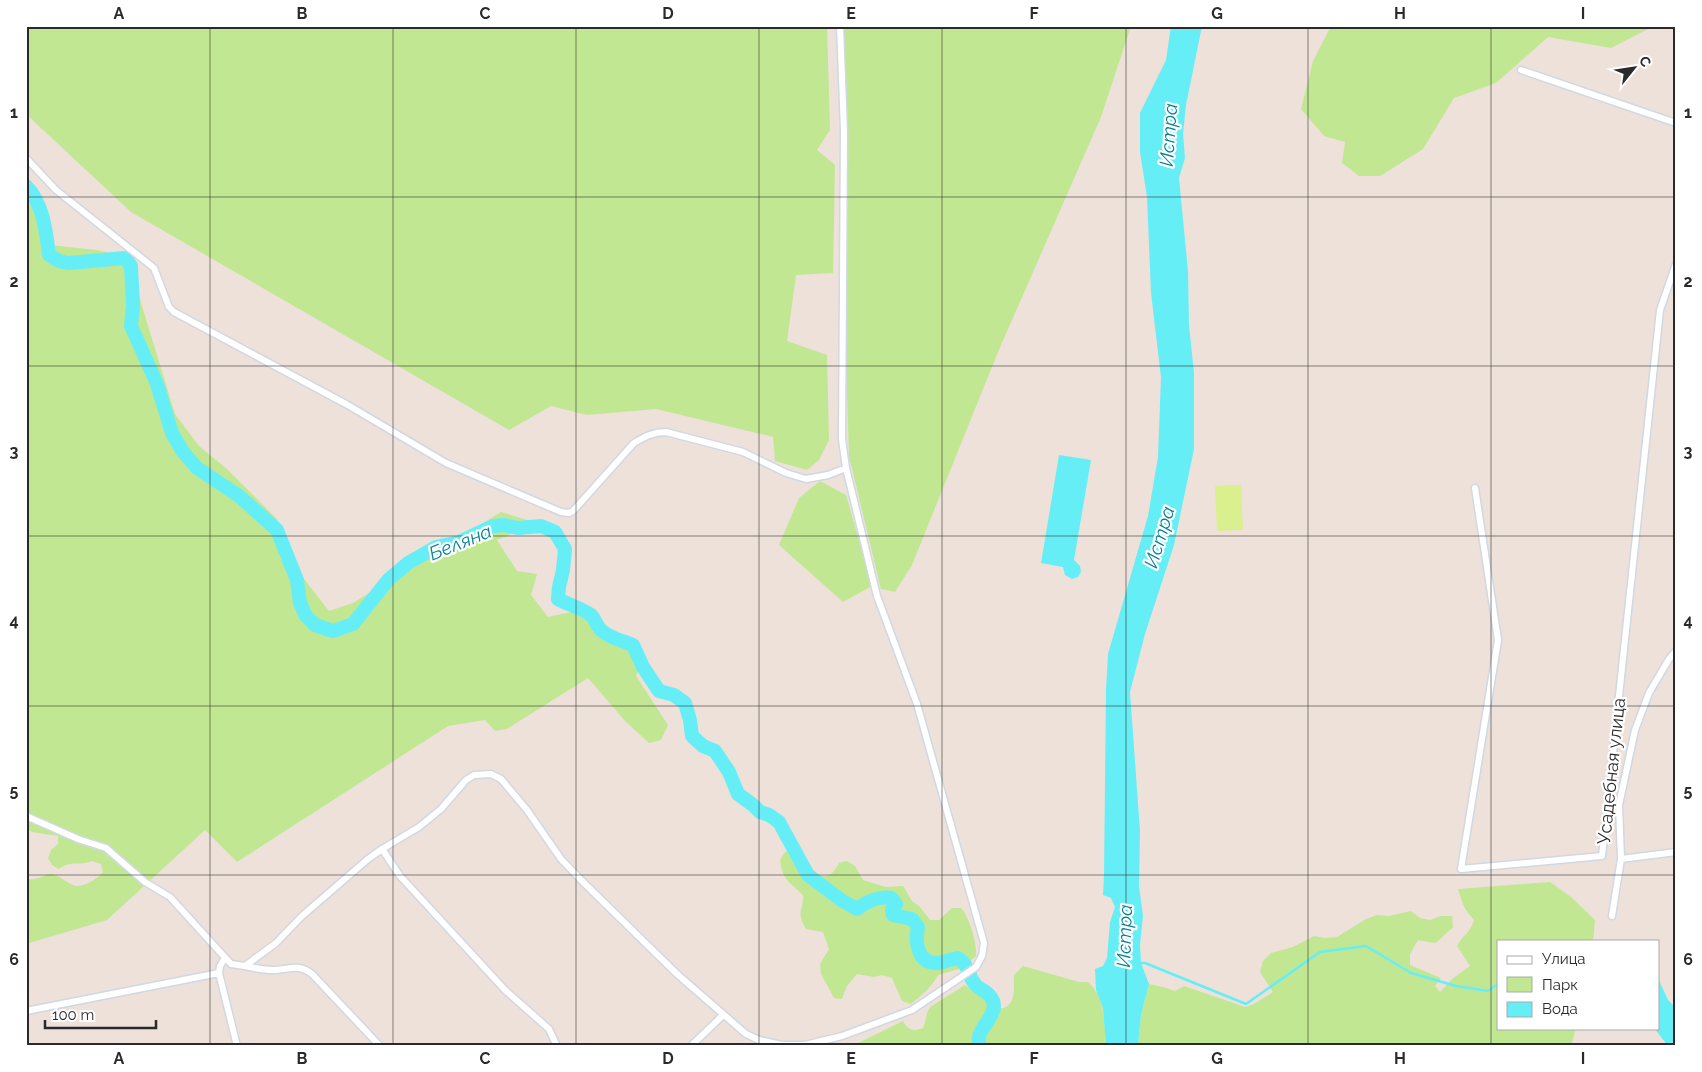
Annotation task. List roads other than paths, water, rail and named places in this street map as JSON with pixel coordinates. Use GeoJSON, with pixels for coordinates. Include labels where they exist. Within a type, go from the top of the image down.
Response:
{"type":"FeatureCollection","features":[{"type":"Feature","properties":{"kind":"street"},"geometry":{"type":"LineString","coordinates":[[245,966],[276,943],[302,916],[368,859],[419,827],[441,809],[466,780],[474,774],[491,774],[500,779],[522,804],[561,858],[581,880],[677,974],[746,1034],[759,1040],[782,1045],[805,1045],[869,1028],[912,1010],[976,968],[982,956],[984,943],[917,704],[878,596],[846,468],[842,439],[844,131],[840,26]]}},
{"type":"Feature","properties":{"kind":"street"},"geometry":{"type":"LineString","coordinates":[[1521,70],[1676,123]]}},
{"type":"Feature","properties":{"kind":"street"},"geometry":{"type":"LineString","coordinates":[[26,158],[56,190],[154,268],[169,307],[174,312],[346,404],[446,463],[561,512],[573,512],[634,443],[643,437],[658,432],[666,432],[743,452],[786,473],[806,479],[828,475],[846,468]]}},
{"type":"Feature","properties":{"kind":"street","name":"Усадебная улица"},"geometry":{"type":"LineString","coordinates":[[1475,488],[1498,640],[1461,869],[1602,856],[1660,310],[1676,264]]}},
{"type":"Feature","properties":{"kind":"street"},"geometry":{"type":"LineString","coordinates":[[1612,916],[1621,859],[1619,805],[1635,730],[1649,693],[1668,659],[1676,651]]}},
{"type":"Feature","properties":{"kind":"street"},"geometry":{"type":"LineString","coordinates":[[26,816],[106,848],[145,882],[170,897],[231,964],[274,970],[297,967],[305,968],[380,1046]]}},
{"type":"Feature","properties":{"kind":"street"},"geometry":{"type":"LineString","coordinates":[[382,849],[400,876],[504,990],[549,1029],[557,1046]]}},
{"type":"Feature","properties":{"kind":"street"},"geometry":{"type":"LineString","coordinates":[[1621,859],[1676,852]]}},
{"type":"Feature","properties":{"kind":"street"},"geometry":{"type":"LineString","coordinates":[[224,958],[218,973],[237,1046]]}},
{"type":"Feature","properties":{"kind":"street"},"geometry":{"type":"LineString","coordinates":[[26,1011],[218,973]]}},
{"type":"Feature","properties":{"kind":"street"},"geometry":{"type":"LineString","coordinates":[[691,1046],[723,1015]]}},
{"type":"Feature","properties":{"kind":"water","name":"Истра"},"geometry":{"type":"Polygon","coordinates":[[[1171,26],[1202,26],[1186,105],[1183,134],[1185,158],[1179,178],[1188,271],[1189,325],[1194,373],[1194,449],[1174,545],[1145,634],[1130,692],[1140,831],[1139,886],[1143,916],[1140,945],[1141,963],[1149,984],[1141,1015],[1138,1046],[1106,1046],[1103,1008],[1096,990],[1095,969],[1103,966],[1107,958],[1110,922],[1115,907],[1111,898],[1103,895],[1108,654],[1148,516],[1158,457],[1161,377],[1151,293],[1147,197],[1140,152],[1140,113],[1166,60],[1171,26]]]}},
{"type":"Feature","properties":{"kind":"water"},"geometry":{"type":"Polygon","coordinates":[[[1059,455],[1091,460],[1074,560],[1080,566],[1081,572],[1078,577],[1072,579],[1065,575],[1063,567],[1041,563],[1059,455]]]}},
{"type":"Feature","properties":{"kind":"water"},"geometry":{"type":"Polygon","coordinates":[[[1660,982],[1668,1000],[1676,1008],[1676,1046],[1668,1046],[1656,1030],[1660,1030],[1660,982]]]}},
{"type":"Feature","properties":{"kind":"waterway","name":"Беляна"},"geometry":{"type":"LineString","coordinates":[[26,186],[40,209],[49,255],[59,261],[68,263],[125,258],[131,266],[133,305],[131,326],[157,384],[172,433],[183,452],[197,468],[239,496],[277,530],[297,580],[300,603],[306,616],[315,625],[333,631],[353,624],[388,580],[408,563],[436,547],[459,542],[493,526],[504,525],[518,528],[541,526],[555,532],[565,549],[558,599],[591,615],[600,629],[607,634],[633,645],[643,667],[659,691],[674,695],[685,703],[692,736],[703,746],[715,751],[729,772],[738,794],[760,812],[769,815],[779,822],[808,875],[841,900],[857,909],[873,900],[891,898],[896,904],[892,909],[893,915],[912,919],[918,927],[917,945],[926,960],[938,963],[958,958],[962,961],[975,984],[988,994],[994,1003],[994,1009],[980,1033],[980,1046]]}},
{"type":"Feature","properties":{"kind":"waterway","name":"Истра"},"geometry":{"type":"LineString","coordinates":[[1139,963],[1145,963],[1246,1004],[1320,952],[1366,946],[1411,973],[1456,986],[1488,991],[1497,985]]}}]}
